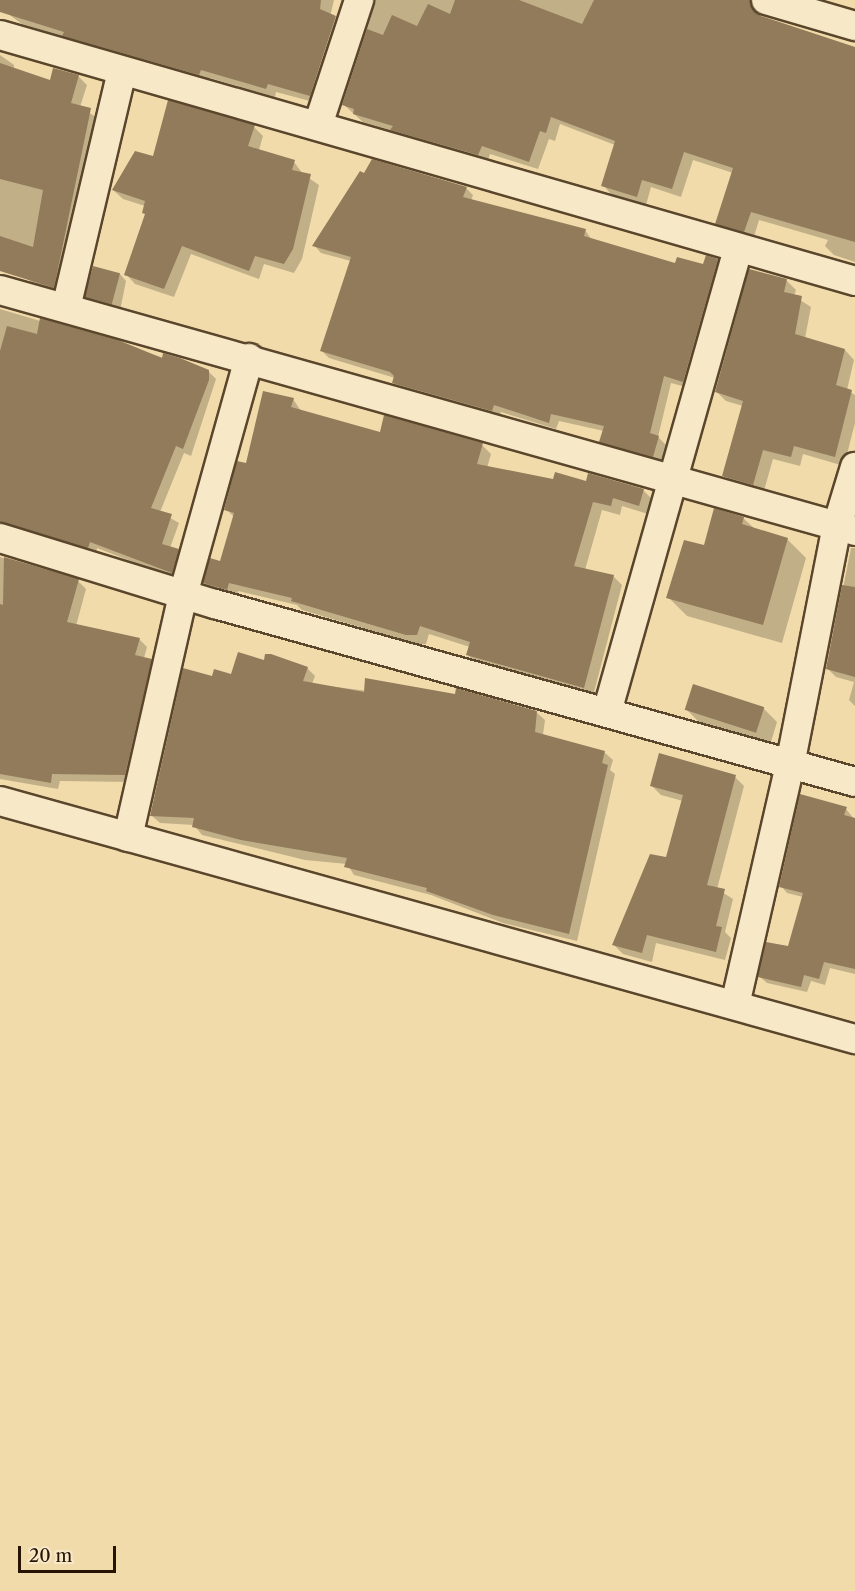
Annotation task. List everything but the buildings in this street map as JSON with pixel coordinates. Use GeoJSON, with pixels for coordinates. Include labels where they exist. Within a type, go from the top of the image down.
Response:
{"type":"FeatureCollection","features":[{"type":"Feature","properties":{"kind":"street"},"geometry":{"type":"LineString","coordinates":[[318,125],[359,0]]}},
{"type":"Feature","properties":{"kind":"street"},"geometry":{"type":"LineString","coordinates":[[766,0],[855,26]]}},
{"type":"Feature","properties":{"kind":"street"},"geometry":{"type":"LineString","coordinates":[[0,34],[855,281]]}},
{"type":"Feature","properties":{"kind":"street"},"geometry":{"type":"LineString","coordinates":[[66,308],[122,71]]}},
{"type":"Feature","properties":{"kind":"street"},"geometry":{"type":"LineString","coordinates":[[607,712],[738,249]]}},
{"type":"Feature","properties":{"kind":"street"},"geometry":{"type":"LineString","coordinates":[[0,290],[249,358],[846,528]]}},
{"type":"Feature","properties":{"kind":"street"},"geometry":{"type":"LineString","coordinates":[[128,837],[183,595],[249,358]]}},
{"type":"Feature","properties":{"kind":"street"},"geometry":{"type":"LineString","coordinates":[[735,1005],[846,528],[855,467]]}},
{"type":"Feature","properties":{"kind":"street"},"geometry":{"type":"LineString","coordinates":[[0,538],[183,595],[855,782]]}},
{"type":"Feature","properties":{"kind":"street"},"geometry":{"type":"LineString","coordinates":[[0,801],[855,1039]]}}]}
